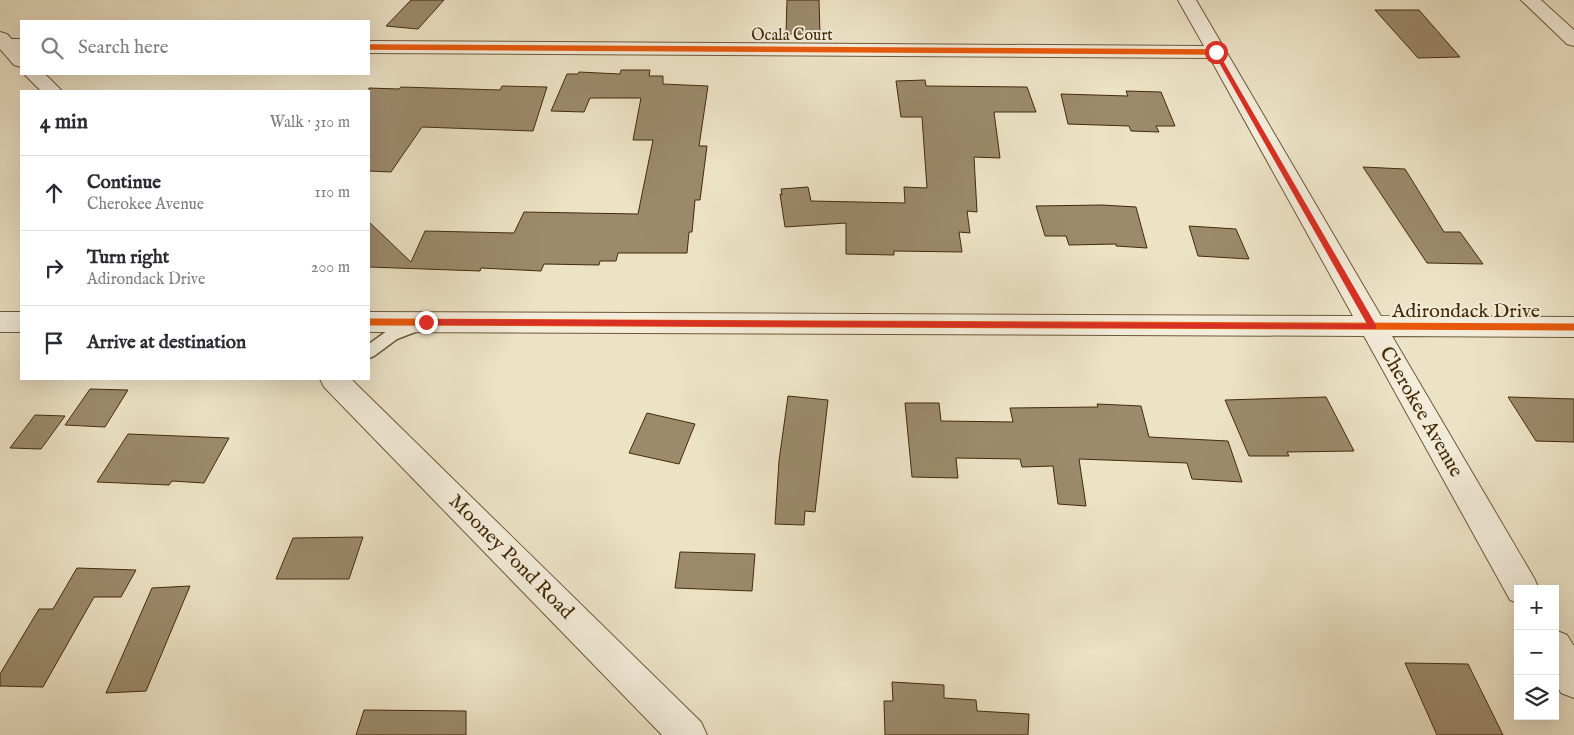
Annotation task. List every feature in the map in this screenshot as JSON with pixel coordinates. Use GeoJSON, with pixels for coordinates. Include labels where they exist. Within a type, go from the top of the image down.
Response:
{"type":"FeatureCollection","features":[{"type":"Feature","properties":{"kind":"street","name":"Cherokee Avenue"},"geometry":{"type":"LineString","coordinates":[[1187,0],[1520,585]]}},
{"type":"Feature","properties":{"kind":"street"},"geometry":{"type":"LineString","coordinates":[[1530,0],[1574,40]]}},
{"type":"Feature","properties":{"kind":"street"},"geometry":{"type":"LineString","coordinates":[[9,43],[20,60]]}},
{"type":"Feature","properties":{"kind":"street","name":"Ocala Court"},"geometry":{"type":"LineString","coordinates":[[370,47],[1216,52]]}},
{"type":"Feature","properties":{"kind":"street"},"geometry":{"type":"LineString","coordinates":[[35,75],[51,90]]}},
{"type":"Feature","properties":{"kind":"street"},"geometry":{"type":"LineString","coordinates":[[0,322],[20,322]]}},
{"type":"Feature","properties":{"kind":"street","name":"Adirondack Drive"},"geometry":{"type":"LineString","coordinates":[[370,322],[1574,327]]}},
{"type":"Feature","properties":{"kind":"street","name":"Mooney Pond Road"},"geometry":{"type":"LineString","coordinates":[[348,386],[688,735]]}},
{"type":"Feature","properties":{"kind":"street"},"geometry":{"type":"LineString","coordinates":[[1559,654],[1574,680]]}},
{"type":"Feature","properties":{"kind":"lane"},"geometry":{"type":"LineString","coordinates":[[370,351],[392,335],[426,322]]}},
{"type":"Feature","properties":{"kind":"building"},"geometry":{"type":"Polygon","coordinates":[[[411,0],[444,0],[418,29],[386,26],[411,0]]]}},
{"type":"Feature","properties":{"kind":"building"},"geometry":{"type":"Polygon","coordinates":[[[787,0],[819,0],[820,34],[786,34],[787,0]]]}},
{"type":"Feature","properties":{"kind":"building"},"geometry":{"type":"Polygon","coordinates":[[[1375,10],[1419,10],[1460,57],[1418,58],[1375,10]]]}},
{"type":"Feature","properties":{"kind":"building"},"geometry":{"type":"Polygon","coordinates":[[[621,70],[650,70],[649,76],[663,76],[663,84],[708,86],[699,146],[707,146],[700,200],[695,200],[692,232],[689,232],[687,253],[618,253],[616,261],[600,261],[599,265],[544,264],[541,271],[481,268],[480,271],[370,267],[370,223],[411,262],[425,231],[514,233],[524,212],[638,214],[653,140],[633,140],[641,98],[590,98],[584,112],[551,111],[567,74],[578,74],[579,72],[620,74],[621,70]]]}},
{"type":"Feature","properties":{"kind":"building"},"geometry":{"type":"Polygon","coordinates":[[[925,80],[926,86],[1027,87],[1036,112],[994,112],[1000,158],[974,157],[977,212],[967,211],[970,233],[959,232],[962,252],[894,251],[894,255],[846,254],[846,223],[785,227],[780,194],[782,195],[781,189],[808,187],[811,201],[905,203],[904,187],[927,188],[922,117],[901,117],[896,81],[925,80]]]}},
{"type":"Feature","properties":{"kind":"building"},"geometry":{"type":"Polygon","coordinates":[[[502,86],[547,87],[533,131],[422,127],[391,172],[370,171],[369,88],[500,90],[502,86]]]}},
{"type":"Feature","properties":{"kind":"building"},"geometry":{"type":"Polygon","coordinates":[[[1126,91],[1161,92],[1175,126],[1156,126],[1159,132],[1131,131],[1129,126],[1068,124],[1061,94],[1128,96],[1126,91]]]}},
{"type":"Feature","properties":{"kind":"building"},"geometry":{"type":"Polygon","coordinates":[[[1363,167],[1405,169],[1444,232],[1460,232],[1483,264],[1427,263],[1363,167]]]}},
{"type":"Feature","properties":{"kind":"building"},"geometry":{"type":"Polygon","coordinates":[[[1102,205],[1136,207],[1147,248],[1116,246],[1116,244],[1069,245],[1066,236],[1045,236],[1036,206],[1102,205]]]}},
{"type":"Feature","properties":{"kind":"building"},"geometry":{"type":"Polygon","coordinates":[[[1189,226],[1236,229],[1249,259],[1198,256],[1189,226]]]}},
{"type":"Feature","properties":{"kind":"building"},"geometry":{"type":"Polygon","coordinates":[[[90,389],[128,390],[105,427],[65,425],[90,389]]]}},
{"type":"Feature","properties":{"kind":"building"},"geometry":{"type":"Polygon","coordinates":[[[788,396],[828,400],[815,512],[805,511],[804,525],[775,524],[779,461],[788,396]]]}},
{"type":"Feature","properties":{"kind":"building"},"geometry":{"type":"Polygon","coordinates":[[[1326,397],[1354,451],[1287,452],[1289,456],[1249,456],[1225,400],[1326,397]]]}},
{"type":"Feature","properties":{"kind":"building"},"geometry":{"type":"Polygon","coordinates":[[[1508,397],[1574,399],[1574,442],[1536,441],[1508,397]]]}},
{"type":"Feature","properties":{"kind":"building"},"geometry":{"type":"Polygon","coordinates":[[[905,403],[939,403],[941,421],[1013,422],[1010,408],[1098,407],[1097,404],[1141,406],[1149,437],[1228,441],[1242,482],[1192,479],[1187,463],[1079,459],[1086,506],[1058,504],[1053,466],[1022,467],[1020,459],[956,458],[958,478],[912,477],[905,403]]]}},
{"type":"Feature","properties":{"kind":"building"},"geometry":{"type":"Polygon","coordinates":[[[647,413],[695,424],[679,464],[629,453],[647,413]]]}},
{"type":"Feature","properties":{"kind":"building"},"geometry":{"type":"Polygon","coordinates":[[[35,415],[65,416],[41,449],[10,448],[35,415]]]}},
{"type":"Feature","properties":{"kind":"building"},"geometry":{"type":"Polygon","coordinates":[[[128,434],[229,438],[204,483],[172,481],[169,485],[97,482],[128,434]]]}},
{"type":"Feature","properties":{"kind":"building"},"geometry":{"type":"Polygon","coordinates":[[[363,537],[349,579],[276,579],[293,538],[363,537]]]}},
{"type":"Feature","properties":{"kind":"building"},"geometry":{"type":"Polygon","coordinates":[[[680,552],[755,554],[752,591],[675,588],[680,552]]]}},
{"type":"Feature","properties":{"kind":"building"},"geometry":{"type":"Polygon","coordinates":[[[77,568],[136,570],[121,597],[94,597],[43,687],[0,686],[0,674],[39,609],[53,609],[77,568]]]}},
{"type":"Feature","properties":{"kind":"building"},"geometry":{"type":"Polygon","coordinates":[[[190,586],[146,691],[106,693],[152,588],[190,586]]]}},
{"type":"Feature","properties":{"kind":"building"},"geometry":{"type":"Polygon","coordinates":[[[1405,663],[1468,664],[1503,735],[1437,735],[1405,663]]]}},
{"type":"Feature","properties":{"kind":"building"},"geometry":{"type":"Polygon","coordinates":[[[892,682],[944,685],[944,698],[976,700],[977,711],[1029,714],[1028,735],[885,735],[884,701],[893,701],[892,682]]]}},
{"type":"Feature","properties":{"kind":"building"},"geometry":{"type":"Polygon","coordinates":[[[364,710],[466,711],[466,735],[356,735],[364,710]]]}},
{"type":"Feature","properties":{"kind":"cycle path"},"geometry":{"type":"LineString","coordinates":[[370,47],[1215,52]]}},
{"type":"Feature","properties":{"kind":"cycle path"},"geometry":{"type":"LineString","coordinates":[[370,322],[1574,327]]}},
{"type":"Feature","properties":{"kind":"route"},"geometry":{"type":"LineString","coordinates":[[426,322],[1373,327],[1216,52]]}}]}
